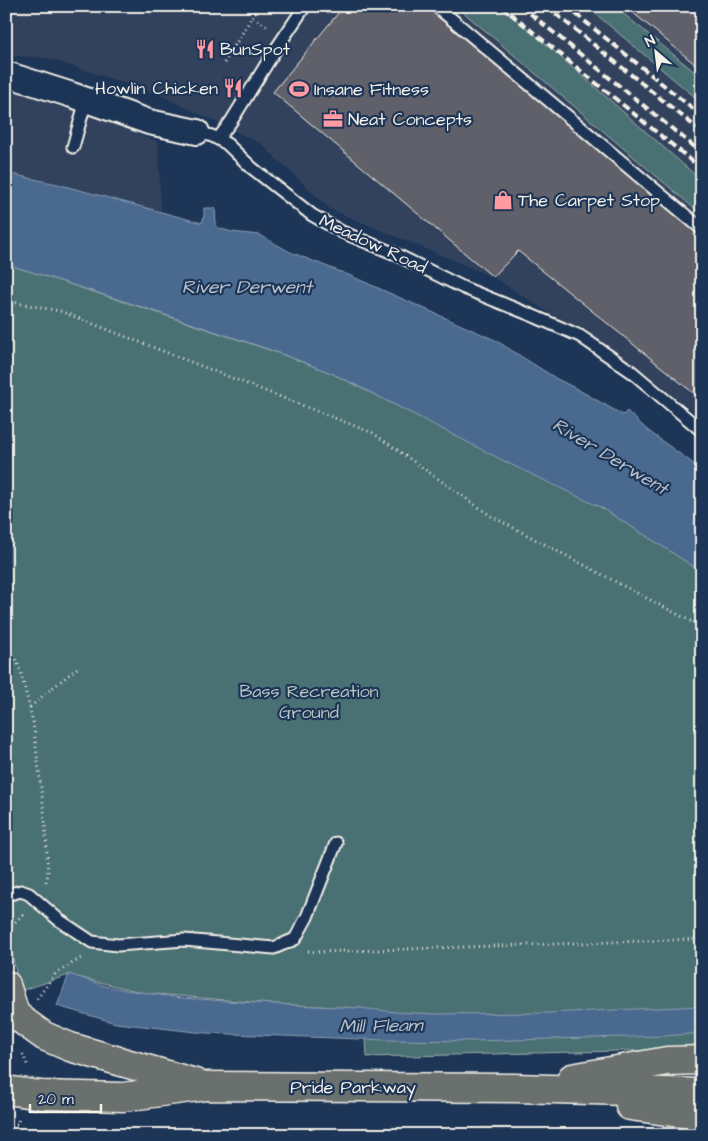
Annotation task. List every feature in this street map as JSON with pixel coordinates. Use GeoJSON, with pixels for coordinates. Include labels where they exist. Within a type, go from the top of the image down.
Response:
{"type":"FeatureCollection","features":[{"type":"Feature","properties":{"kind":"main road"},"geometry":{"type":"LineString","coordinates":[[6,985],[20,1008],[26,1023],[44,1036],[70,1047],[206,1086]]}},
{"type":"Feature","properties":{"kind":"main road"},"geometry":{"type":"LineString","coordinates":[[514,1088],[667,1061],[702,1060]]}},
{"type":"Feature","properties":{"kind":"main road","name":"Pride Parkway"},"geometry":{"type":"LineString","coordinates":[[9,1092],[41,1095],[123,1097],[206,1086],[514,1088],[702,1093]]}},
{"type":"Feature","properties":{"kind":"main road"},"geometry":{"type":"LineString","coordinates":[[514,1088],[702,1116]]}},
{"type":"Feature","properties":{"kind":"street","name":"Meadow Road"},"geometry":{"type":"LineString","coordinates":[[6,74],[148,122],[208,136]]}},
{"type":"Feature","properties":{"kind":"lane"},"geometry":{"type":"LineString","coordinates":[[208,136],[232,120],[284,36],[305,6]]}},
{"type":"Feature","properties":{"kind":"lane"},"geometry":{"type":"LineString","coordinates":[[436,6],[702,229]]}},
{"type":"Feature","properties":{"kind":"lane"},"geometry":{"type":"LineString","coordinates":[[73,147],[86,100]]}},
{"type":"Feature","properties":{"kind":"lane","name":"Meadow Road"},"geometry":{"type":"LineString","coordinates":[[208,136],[227,144],[252,168],[312,215],[342,232],[393,253],[464,288],[580,336],[632,372],[702,431]]}},
{"type":"Feature","properties":{"kind":"lane"},"geometry":{"type":"LineString","coordinates":[[6,895],[21,891],[29,894],[59,920],[92,942],[118,945],[184,940],[274,948],[295,939],[307,917],[336,843]]}},
{"type":"Feature","properties":{"kind":"path"},"geometry":{"type":"LineString","coordinates":[[224,63],[259,6]]}},
{"type":"Feature","properties":{"kind":"path"},"geometry":{"type":"LineString","coordinates":[[252,17],[284,36]]}},
{"type":"Feature","properties":{"kind":"path"},"geometry":{"type":"LineString","coordinates":[[6,301],[60,311],[373,433],[491,516],[694,623],[702,629]]}},
{"type":"Feature","properties":{"kind":"path"},"geometry":{"type":"LineString","coordinates":[[694,623],[701,611]]}},
{"type":"Feature","properties":{"kind":"path"},"geometry":{"type":"LineString","coordinates":[[6,642],[16,659],[21,673],[30,708],[37,749],[48,875],[44,888],[37,900]]}},
{"type":"Feature","properties":{"kind":"path"},"geometry":{"type":"LineString","coordinates":[[30,708],[80,666]]}},
{"type":"Feature","properties":{"kind":"path"},"geometry":{"type":"LineString","coordinates":[[274,948],[316,952],[702,939]]}},
{"type":"Feature","properties":{"kind":"path"},"geometry":{"type":"LineString","coordinates":[[20,1008],[56,973],[105,943]]}},
{"type":"Feature","properties":{"kind":"path"},"geometry":{"type":"LineString","coordinates":[[20,1046],[29,1070]]}},
{"type":"Feature","properties":{"kind":"path"},"geometry":{"type":"LineString","coordinates":[[6,1124],[18,1124]]}},
{"type":"Feature","properties":{"kind":"shaded area"},"geometry":{"type":"Polygon","coordinates":[[[6,6],[456,6],[702,215],[702,418],[637,369],[493,277],[330,209],[260,143],[160,95],[47,58],[6,55],[6,6]]]}},
{"type":"Feature","properties":{"kind":"shaded area"},"geometry":{"type":"Polygon","coordinates":[[[493,6],[702,6],[702,182],[493,6]]]}},
{"type":"Feature","properties":{"kind":"shaded area"},"geometry":{"type":"Polygon","coordinates":[[[6,84],[158,142],[161,212],[57,184],[6,173],[6,84]]]}},
{"type":"Feature","properties":{"kind":"shaded area"},"geometry":{"type":"Polygon","coordinates":[[[486,1126],[647,1135],[433,1135],[486,1126]]]}},
{"type":"Feature","properties":{"kind":"green space"},"geometry":{"type":"Polygon","coordinates":[[[456,6],[499,6],[530,30],[702,181],[702,215],[456,6]]]}},
{"type":"Feature","properties":{"kind":"green space"},"geometry":{"type":"Polygon","coordinates":[[[586,6],[614,6],[702,78],[702,103],[586,6]]]}},
{"type":"Feature","properties":{"kind":"green space","name":"Bass Recreation Ground"},"geometry":{"type":"Polygon","coordinates":[[[6,265],[240,340],[331,373],[602,508],[702,572],[702,1049],[367,1057],[365,1022],[360,1008],[272,1004],[145,993],[69,975],[20,991],[6,926],[6,265]]]}},
{"type":"Feature","properties":{"kind":"water","name":"River Derwent"},"geometry":{"type":"Polygon","coordinates":[[[6,173],[57,184],[202,223],[204,208],[215,208],[216,226],[221,229],[260,235],[290,252],[351,276],[495,340],[557,379],[623,415],[627,411],[647,430],[702,470],[702,572],[602,508],[512,465],[331,373],[265,348],[136,305],[6,265],[6,173]]]}},
{"type":"Feature","properties":{"kind":"water","name":"Mill Fleam"},"geometry":{"type":"Polygon","coordinates":[[[69,974],[105,986],[181,998],[360,1008],[395,1012],[435,1014],[547,1013],[702,1006],[702,1033],[665,1036],[473,1041],[385,1040],[205,1033],[116,1023],[57,1006],[69,974]]]}},
{"type":"Feature","properties":{"kind":"building"},"geometry":{"type":"Polygon","coordinates":[[[344,6],[425,6],[702,238],[702,400],[518,251],[493,277],[273,92],[344,6]]]}},
{"type":"Feature","properties":{"kind":"building"},"geometry":{"type":"Polygon","coordinates":[[[625,6],[702,6],[702,70],[625,6]]]}},
{"type":"Feature","properties":{"kind":"railway"},"geometry":{"type":"LineString","coordinates":[[501,6],[702,169]]}},
{"type":"Feature","properties":{"kind":"railway"},"geometry":{"type":"LineString","coordinates":[[521,6],[702,153]]}},
{"type":"Feature","properties":{"kind":"railway"},"geometry":{"type":"LineString","coordinates":[[546,6],[702,132]]}},
{"type":"Feature","properties":{"kind":"railway"},"geometry":{"type":"LineString","coordinates":[[566,6],[702,116]]}},
{"type":"Feature","properties":{"kind":"place","name":"BunSpot"},"geometry":{"type":"Point","coordinates":[205,49]}},
{"type":"Feature","properties":{"kind":"place","name":"Howlin Chicken"},"geometry":{"type":"Point","coordinates":[233,88]}},
{"type":"Feature","properties":{"kind":"place","name":"Insane Fitness"},"geometry":{"type":"Point","coordinates":[299,89]}},
{"type":"Feature","properties":{"kind":"place","name":"Neat Concepts"},"geometry":{"type":"Point","coordinates":[333,119]}},
{"type":"Feature","properties":{"kind":"place","name":"The Carpet Stop"},"geometry":{"type":"Point","coordinates":[503,200]}}]}
